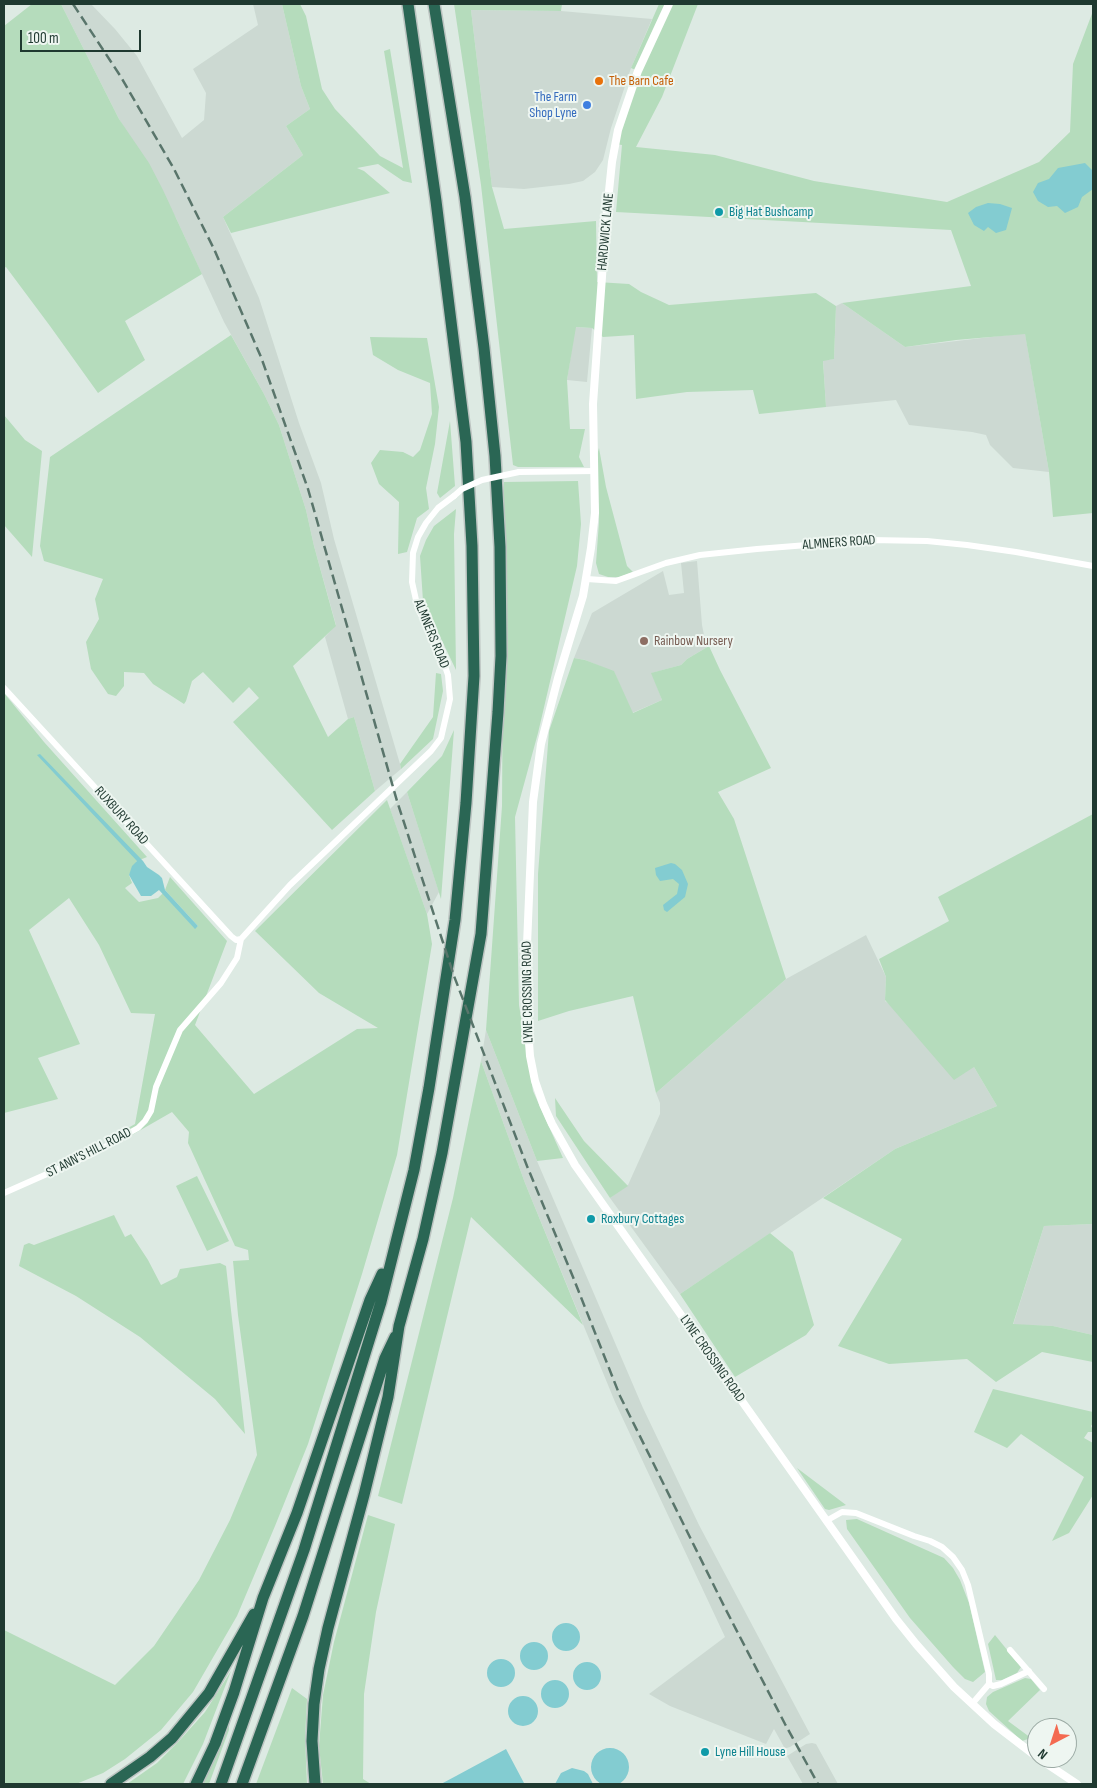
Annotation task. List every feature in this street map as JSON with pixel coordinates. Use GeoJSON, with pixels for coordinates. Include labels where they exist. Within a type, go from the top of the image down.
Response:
{"type":"FeatureCollection","features":[{"type":"Feature","properties":{"kind":"highway"},"geometry":{"type":"LineString","coordinates":[[220,1784],[304,1550],[381,1302],[414,1170],[429,1088],[455,920],[466,803],[474,676],[472,546],[466,442],[437,211],[408,4]]}},
{"type":"Feature","properties":{"kind":"highway"},"geometry":{"type":"LineString","coordinates":[[315,1784],[312,1741],[318,1669],[388,1397],[400,1326],[442,1154],[481,934],[501,656],[500,546],[495,456],[486,368],[465,197],[434,4]]}},
{"type":"Feature","properties":{"kind":"highway"},"geometry":{"type":"LineString","coordinates":[[196,1784],[215,1744],[234,1692],[263,1598],[297,1513],[370,1300],[393,1252]]}},
{"type":"Feature","properties":{"kind":"highway"},"geometry":{"type":"LineString","coordinates":[[242,1784],[303,1616],[385,1358],[400,1326]]}},
{"type":"Feature","properties":{"kind":"highway"},"geometry":{"type":"LineString","coordinates":[[111,1784],[127,1775],[172,1738],[209,1693],[263,1598]]}},
{"type":"Feature","properties":{"kind":"street","name":"HARDWICK LANE"},"geometry":{"type":"LineString","coordinates":[[594,471],[592,404],[612,162],[618,130],[638,72],[669,4]]}},
{"type":"Feature","properties":{"kind":"street","name":"ALMNERS ROAD"},"geometry":{"type":"LineString","coordinates":[[241,940],[290,886],[431,751],[441,738],[450,699],[448,675],[439,649],[418,609],[412,582],[413,553],[418,537],[438,508],[462,489],[482,480],[519,472],[594,471]]}},
{"type":"Feature","properties":{"kind":"street","name":"LYNE CROSSING ROAD"},"geometry":{"type":"LineString","coordinates":[[594,471],[595,514],[587,579],[547,718],[537,764],[533,802],[526,1015],[530,1056],[543,1104],[575,1165],[826,1521],[916,1644],[972,1704],[1027,1750]]}},
{"type":"Feature","properties":{"kind":"street","name":"ALMNERS ROAD"},"geometry":{"type":"LineString","coordinates":[[587,579],[616,581],[666,563],[700,555],[870,540],[926,541],[967,545],[1093,566]]}},
{"type":"Feature","properties":{"kind":"street","name":"RUXBURY ROAD"},"geometry":{"type":"LineString","coordinates":[[4,688],[231,936],[236,940],[241,940]]}},
{"type":"Feature","properties":{"kind":"street","name":"ST ANN'S HILL ROAD"},"geometry":{"type":"LineString","coordinates":[[4,1192],[92,1154],[138,1128],[151,1111],[156,1087],[180,1030],[221,983],[237,958],[241,940]]}},
{"type":"Feature","properties":{"kind":"street"},"geometry":{"type":"LineString","coordinates":[[826,1521],[842,1512],[856,1513],[930,1541],[942,1547],[953,1557],[962,1570],[968,1585],[989,1669],[989,1684],[972,1704]]}},
{"type":"Feature","properties":{"kind":"street"},"geometry":{"type":"LineString","coordinates":[[1010,1650],[1044,1689]]}},
{"type":"Feature","properties":{"kind":"street"},"geometry":{"type":"LineString","coordinates":[[989,1684],[993,1686],[1001,1684],[1029,1671]]}},
{"type":"Feature","properties":{"kind":"street","name":"LYNE CROSSING ROAD"},"geometry":{"type":"LineString","coordinates":[[1053,1768],[1076,1784]]}},
{"type":"Feature","properties":{"kind":"shaded area"},"geometry":{"type":"Polygon","coordinates":[[[61,4],[91,4],[115,29],[137,56],[182,138],[204,120],[206,93],[193,69],[258,25],[253,4],[282,4],[301,86],[310,109],[286,126],[303,155],[223,217],[259,298],[299,423],[321,483],[334,539],[400,764],[401,769],[375,791],[354,717],[348,719],[325,637],[336,625],[306,510],[279,425],[224,322],[176,218],[119,119],[61,4]]]}},
{"type":"Feature","properties":{"kind":"shaded area"},"geometry":{"type":"Polygon","coordinates":[[[471,10],[561,11],[652,19],[631,68],[611,128],[603,160],[595,172],[583,181],[524,189],[492,187],[471,10]]]}},
{"type":"Feature","properties":{"kind":"shaded area"},"geometry":{"type":"Polygon","coordinates":[[[842,303],[905,347],[1025,333],[1049,472],[1013,468],[990,445],[986,435],[909,425],[896,400],[826,407],[823,360],[834,359],[836,306],[842,303]]]}},
{"type":"Feature","properties":{"kind":"shaded area"},"geometry":{"type":"Polygon","coordinates":[[[575,327],[592,328],[587,382],[567,380],[575,327]]]}},
{"type":"Feature","properties":{"kind":"shaded area","name":"Rainbow Nursery"},"geometry":{"type":"Polygon","coordinates":[[[697,561],[702,625],[709,646],[687,659],[681,665],[652,673],[662,700],[632,713],[614,672],[585,660],[574,658],[592,613],[663,571],[669,595],[684,593],[681,563],[697,561]]]}},
{"type":"Feature","properties":{"kind":"shaded area"},"geometry":{"type":"Polygon","coordinates":[[[407,792],[439,892],[427,914],[390,809],[407,792]]]}},
{"type":"Feature","properties":{"kind":"shaded area"},"geometry":{"type":"Polygon","coordinates":[[[866,935],[886,977],[885,1001],[974,1067],[997,1106],[895,1149],[680,1294],[610,1198],[628,1185],[660,1114],[660,1103],[656,1093],[786,979],[866,935]]]}},
{"type":"Feature","properties":{"kind":"shaded area"},"geometry":{"type":"Polygon","coordinates":[[[486,1030],[537,1161],[643,1408],[699,1525],[810,1734],[790,1747],[783,1749],[784,1747],[774,1729],[766,1744],[670,1706],[649,1694],[725,1637],[615,1402],[525,1183],[481,1061],[486,1030]]]}},
{"type":"Feature","properties":{"kind":"shaded area"},"geometry":{"type":"Polygon","coordinates":[[[1093,1224],[1093,1335],[1053,1326],[1013,1325],[1044,1226],[1093,1224]]]}},
{"type":"Feature","properties":{"kind":"shaded area"},"geometry":{"type":"Polygon","coordinates":[[[806,1744],[816,1744],[838,1784],[803,1784],[787,1756],[806,1744]]]}},
{"type":"Feature","properties":{"kind":"green space"},"geometry":{"type":"Polygon","coordinates":[[[32,4],[61,4],[119,119],[149,163],[202,274],[125,321],[145,360],[98,393],[6,267],[4,268],[4,26],[32,4]]]}},
{"type":"Feature","properties":{"kind":"green space"},"geometry":{"type":"Polygon","coordinates":[[[282,4],[300,4],[306,16],[322,89],[335,109],[380,156],[403,168],[384,51],[390,49],[412,183],[403,181],[378,164],[357,168],[364,171],[390,193],[231,233],[223,217],[303,155],[286,126],[310,109],[301,86],[282,4]]]}},
{"type":"Feature","properties":{"kind":"green space"},"geometry":{"type":"Polygon","coordinates":[[[454,4],[562,4],[561,11],[471,10],[492,187],[504,229],[596,221],[597,282],[629,284],[641,292],[669,305],[816,293],[836,306],[834,359],[823,361],[826,407],[759,414],[753,390],[687,392],[636,399],[634,335],[603,337],[592,328],[576,327],[567,380],[570,429],[585,429],[579,457],[584,467],[518,467],[513,465],[481,185],[454,4]]]}},
{"type":"Feature","properties":{"kind":"green space"},"geometry":{"type":"Polygon","coordinates":[[[659,4],[698,4],[662,97],[636,147],[715,155],[814,181],[947,202],[1039,162],[1070,132],[1073,64],[1093,11],[1093,513],[1053,517],[1049,472],[1025,334],[905,347],[842,303],[971,286],[951,230],[616,212],[622,145],[615,144],[638,71],[631,68],[659,4]]]}},
{"type":"Feature","properties":{"kind":"green space"},"geometry":{"type":"Polygon","coordinates":[[[231,335],[279,425],[306,510],[336,626],[293,666],[328,737],[348,719],[354,717],[375,791],[332,830],[233,722],[259,698],[249,687],[233,703],[203,672],[192,681],[184,704],[153,684],[144,673],[124,672],[124,686],[116,696],[108,694],[91,669],[86,642],[99,619],[95,599],[103,579],[44,561],[40,546],[50,457],[231,335]]]}},
{"type":"Feature","properties":{"kind":"green space"},"geometry":{"type":"Polygon","coordinates":[[[370,337],[427,338],[439,407],[435,444],[426,488],[429,509],[417,518],[407,552],[398,554],[399,502],[379,484],[371,463],[380,450],[403,452],[413,457],[420,450],[432,414],[430,383],[398,370],[373,355],[370,337]]]}},
{"type":"Feature","properties":{"kind":"green space"},"geometry":{"type":"Polygon","coordinates":[[[4,415],[25,440],[42,451],[32,557],[4,525],[4,415]]]}},
{"type":"Feature","properties":{"kind":"green space"},"geometry":{"type":"Polygon","coordinates":[[[450,421],[455,486],[440,498],[437,493],[450,421]]]}},
{"type":"Feature","properties":{"kind":"green space"},"geometry":{"type":"Polygon","coordinates":[[[599,448],[606,487],[627,566],[633,572],[620,577],[608,577],[599,574],[596,563],[599,522],[596,459],[599,448]]]}},
{"type":"Feature","properties":{"kind":"green space"},"geometry":{"type":"Polygon","coordinates":[[[578,481],[581,524],[577,566],[538,733],[515,817],[519,1005],[533,1091],[563,1158],[537,1161],[486,1030],[502,806],[504,482],[578,481]]]}},
{"type":"Feature","properties":{"kind":"green space"},"geometry":{"type":"Polygon","coordinates":[[[456,509],[454,534],[456,670],[423,601],[420,556],[434,526],[456,509]]]}},
{"type":"Feature","properties":{"kind":"green space"},"geometry":{"type":"Polygon","coordinates":[[[709,646],[771,768],[718,792],[734,819],[786,979],[656,1093],[633,996],[569,1011],[538,1021],[538,874],[549,731],[574,658],[614,671],[633,713],[662,700],[651,673],[681,665],[687,659],[709,646]]]}},
{"type":"Feature","properties":{"kind":"green space"},"geometry":{"type":"Polygon","coordinates":[[[436,673],[441,674],[443,691],[433,739],[401,769],[400,764],[433,717],[436,673]]]}},
{"type":"Feature","properties":{"kind":"green space"},"geometry":{"type":"Polygon","coordinates":[[[4,693],[44,742],[147,857],[137,861],[129,875],[132,883],[125,888],[139,902],[158,898],[163,893],[195,928],[198,926],[165,890],[170,877],[227,941],[195,1025],[254,1094],[357,1029],[378,1028],[319,993],[255,931],[387,800],[427,914],[432,944],[397,1155],[362,1274],[308,1444],[237,1616],[193,1692],[161,1730],[125,1759],[103,1773],[76,1784],[4,1784],[4,1630],[115,1685],[154,1646],[199,1580],[230,1520],[257,1455],[238,1315],[233,1261],[249,1260],[248,1250],[235,1246],[188,1143],[189,1132],[172,1112],[125,1139],[121,1132],[135,1124],[155,1014],[131,1013],[99,945],[69,898],[29,930],[80,1044],[38,1058],[58,1099],[4,1113],[4,693]]]}},
{"type":"Feature","properties":{"kind":"green space"},"geometry":{"type":"Polygon","coordinates":[[[454,730],[441,899],[407,792],[442,756],[454,730]]]}},
{"type":"Feature","properties":{"kind":"green space"},"geometry":{"type":"Polygon","coordinates":[[[1093,814],[1093,1224],[1044,1226],[1013,1324],[1053,1326],[1093,1335],[1093,1362],[1042,1352],[996,1382],[967,1359],[889,1364],[838,1346],[902,1239],[823,1198],[895,1149],[997,1106],[974,1067],[954,1080],[885,1000],[886,977],[879,959],[949,921],[938,897],[1093,814]]]}},
{"type":"Feature","properties":{"kind":"green space"},"geometry":{"type":"Polygon","coordinates":[[[481,1061],[525,1183],[583,1325],[471,1217],[402,1504],[378,1496],[453,1198],[481,1061]]]}},
{"type":"Feature","properties":{"kind":"green space"},"geometry":{"type":"Polygon","coordinates":[[[555,1098],[584,1141],[628,1186],[610,1198],[556,1116],[555,1098]]]}},
{"type":"Feature","properties":{"kind":"green space"},"geometry":{"type":"Polygon","coordinates":[[[197,1176],[229,1241],[207,1251],[176,1186],[197,1176]]]}},
{"type":"Feature","properties":{"kind":"green space"},"geometry":{"type":"Polygon","coordinates":[[[114,1215],[125,1237],[131,1234],[161,1285],[177,1277],[180,1269],[220,1263],[226,1266],[245,1434],[215,1399],[140,1337],[76,1296],[19,1266],[24,1245],[29,1243],[34,1245],[114,1215]]]}},
{"type":"Feature","properties":{"kind":"green space"},"geometry":{"type":"Polygon","coordinates":[[[770,1233],[793,1252],[814,1325],[806,1335],[735,1377],[680,1294],[770,1233]]]}},
{"type":"Feature","properties":{"kind":"green space"},"geometry":{"type":"Polygon","coordinates":[[[993,1389],[1093,1412],[1093,1423],[1091,1426],[1093,1430],[1088,1432],[1084,1438],[1093,1443],[1093,1495],[1069,1533],[1052,1541],[1084,1477],[1021,1434],[1007,1448],[974,1432],[993,1389]]]}},
{"type":"Feature","properties":{"kind":"green space"},"geometry":{"type":"Polygon","coordinates":[[[797,1468],[846,1505],[829,1510],[825,1509],[797,1468]]]}},
{"type":"Feature","properties":{"kind":"green space"},"geometry":{"type":"Polygon","coordinates":[[[368,1515],[395,1524],[376,1612],[364,1694],[363,1779],[371,1784],[323,1784],[319,1746],[323,1695],[334,1642],[368,1515]]]}},
{"type":"Feature","properties":{"kind":"green space"},"geometry":{"type":"Polygon","coordinates":[[[857,1519],[944,1558],[953,1568],[969,1603],[985,1672],[973,1682],[965,1679],[953,1667],[910,1618],[847,1529],[846,1520],[857,1519]]]}},
{"type":"Feature","properties":{"kind":"green space"},"geometry":{"type":"Polygon","coordinates":[[[995,1635],[1021,1667],[1017,1673],[1002,1680],[996,1680],[988,1644],[995,1635]]]}},
{"type":"Feature","properties":{"kind":"green space"},"geometry":{"type":"Polygon","coordinates":[[[231,1671],[203,1744],[183,1784],[127,1784],[157,1763],[179,1741],[205,1712],[231,1671]]]}},
{"type":"Feature","properties":{"kind":"green space"},"geometry":{"type":"Polygon","coordinates":[[[1025,1678],[1031,1679],[1040,1690],[1008,1721],[1027,1735],[1027,1739],[1022,1741],[989,1711],[986,1704],[987,1697],[993,1692],[1025,1678]]]}},
{"type":"Feature","properties":{"kind":"green space"},"geometry":{"type":"Polygon","coordinates":[[[292,1688],[307,1699],[305,1738],[307,1784],[256,1784],[292,1688]]]}},
{"type":"Feature","properties":{"kind":"green space"},"geometry":{"type":"Polygon","coordinates":[[[229,1722],[229,1730],[209,1784],[202,1784],[229,1722]]]}},
{"type":"Feature","properties":{"kind":"water"},"geometry":{"type":"Polygon","coordinates":[[[1085,163],[1093,171],[1093,189],[1082,197],[1078,207],[1065,213],[1057,206],[1048,207],[1038,201],[1033,192],[1038,183],[1049,179],[1058,168],[1085,163]]]}},
{"type":"Feature","properties":{"kind":"water"},"geometry":{"type":"Polygon","coordinates":[[[988,203],[1012,208],[1006,230],[996,233],[988,227],[984,231],[974,225],[968,213],[976,207],[988,203]]]}},
{"type":"Feature","properties":{"kind":"water"},"geometry":{"type":"Polygon","coordinates":[[[40,754],[147,867],[162,878],[165,890],[198,926],[195,929],[159,890],[151,896],[141,896],[129,875],[132,866],[137,861],[37,755],[40,754]]]}},
{"type":"Feature","properties":{"kind":"water"},"geometry":{"type":"Polygon","coordinates":[[[671,863],[682,870],[688,884],[685,897],[667,912],[664,910],[663,905],[677,894],[679,884],[673,879],[660,881],[656,875],[655,868],[671,863]]]}},
{"type":"Feature","properties":{"kind":"water"},"geometry":{"type":"Polygon","coordinates":[[[566,1623],[576,1627],[580,1637],[576,1647],[566,1651],[556,1647],[552,1637],[556,1627],[566,1623]]]}},
{"type":"Feature","properties":{"kind":"water"},"geometry":{"type":"Polygon","coordinates":[[[534,1642],[544,1646],[548,1656],[544,1666],[534,1670],[524,1666],[520,1656],[524,1646],[534,1642]]]}},
{"type":"Feature","properties":{"kind":"water"},"geometry":{"type":"Polygon","coordinates":[[[501,1659],[511,1663],[515,1673],[511,1683],[501,1687],[491,1683],[487,1673],[491,1663],[501,1659]]]}},
{"type":"Feature","properties":{"kind":"water"},"geometry":{"type":"Polygon","coordinates":[[[587,1662],[597,1666],[601,1676],[597,1686],[587,1690],[577,1686],[573,1676],[577,1666],[587,1662]]]}},
{"type":"Feature","properties":{"kind":"water"},"geometry":{"type":"Polygon","coordinates":[[[555,1680],[565,1684],[569,1694],[565,1704],[555,1708],[545,1704],[541,1694],[545,1684],[555,1680]]]}},
{"type":"Feature","properties":{"kind":"water"},"geometry":{"type":"Polygon","coordinates":[[[523,1696],[533,1701],[538,1711],[533,1721],[523,1726],[513,1721],[508,1711],[513,1701],[523,1696]]]}},
{"type":"Feature","properties":{"kind":"water"},"geometry":{"type":"Polygon","coordinates":[[[610,1748],[623,1754],[629,1767],[623,1780],[610,1786],[597,1780],[591,1767],[597,1754],[610,1748]]]}},
{"type":"Feature","properties":{"kind":"water"},"geometry":{"type":"Polygon","coordinates":[[[506,1749],[524,1783],[441,1784],[456,1776],[506,1749]]]}},
{"type":"Feature","properties":{"kind":"water"},"geometry":{"type":"Polygon","coordinates":[[[572,1768],[588,1774],[593,1784],[555,1784],[561,1773],[572,1768]]]}},
{"type":"Feature","properties":{"kind":"railway"},"geometry":{"type":"LineString","coordinates":[[73,4],[121,77],[174,169],[214,249],[261,357],[308,489],[397,801],[454,976],[527,1166],[620,1396],[725,1608],[818,1784]]}},
{"type":"Feature","properties":{"kind":"place","name":"The Barn Cafe"},"geometry":{"type":"Point","coordinates":[599,81]}},
{"type":"Feature","properties":{"kind":"place","name":"The Farm Shop Lyne"},"geometry":{"type":"Point","coordinates":[587,105]}},
{"type":"Feature","properties":{"kind":"place","name":"Big Hat Bushcamp"},"geometry":{"type":"Point","coordinates":[719,212]}},
{"type":"Feature","properties":{"kind":"place","name":"Rainbow Nursery"},"geometry":{"type":"Point","coordinates":[644,641]}},
{"type":"Feature","properties":{"kind":"place","name":"Roxbury Cottages"},"geometry":{"type":"Point","coordinates":[591,1219]}},
{"type":"Feature","properties":{"kind":"place","name":"Lyne Hill House"},"geometry":{"type":"Point","coordinates":[705,1752]}}]}
